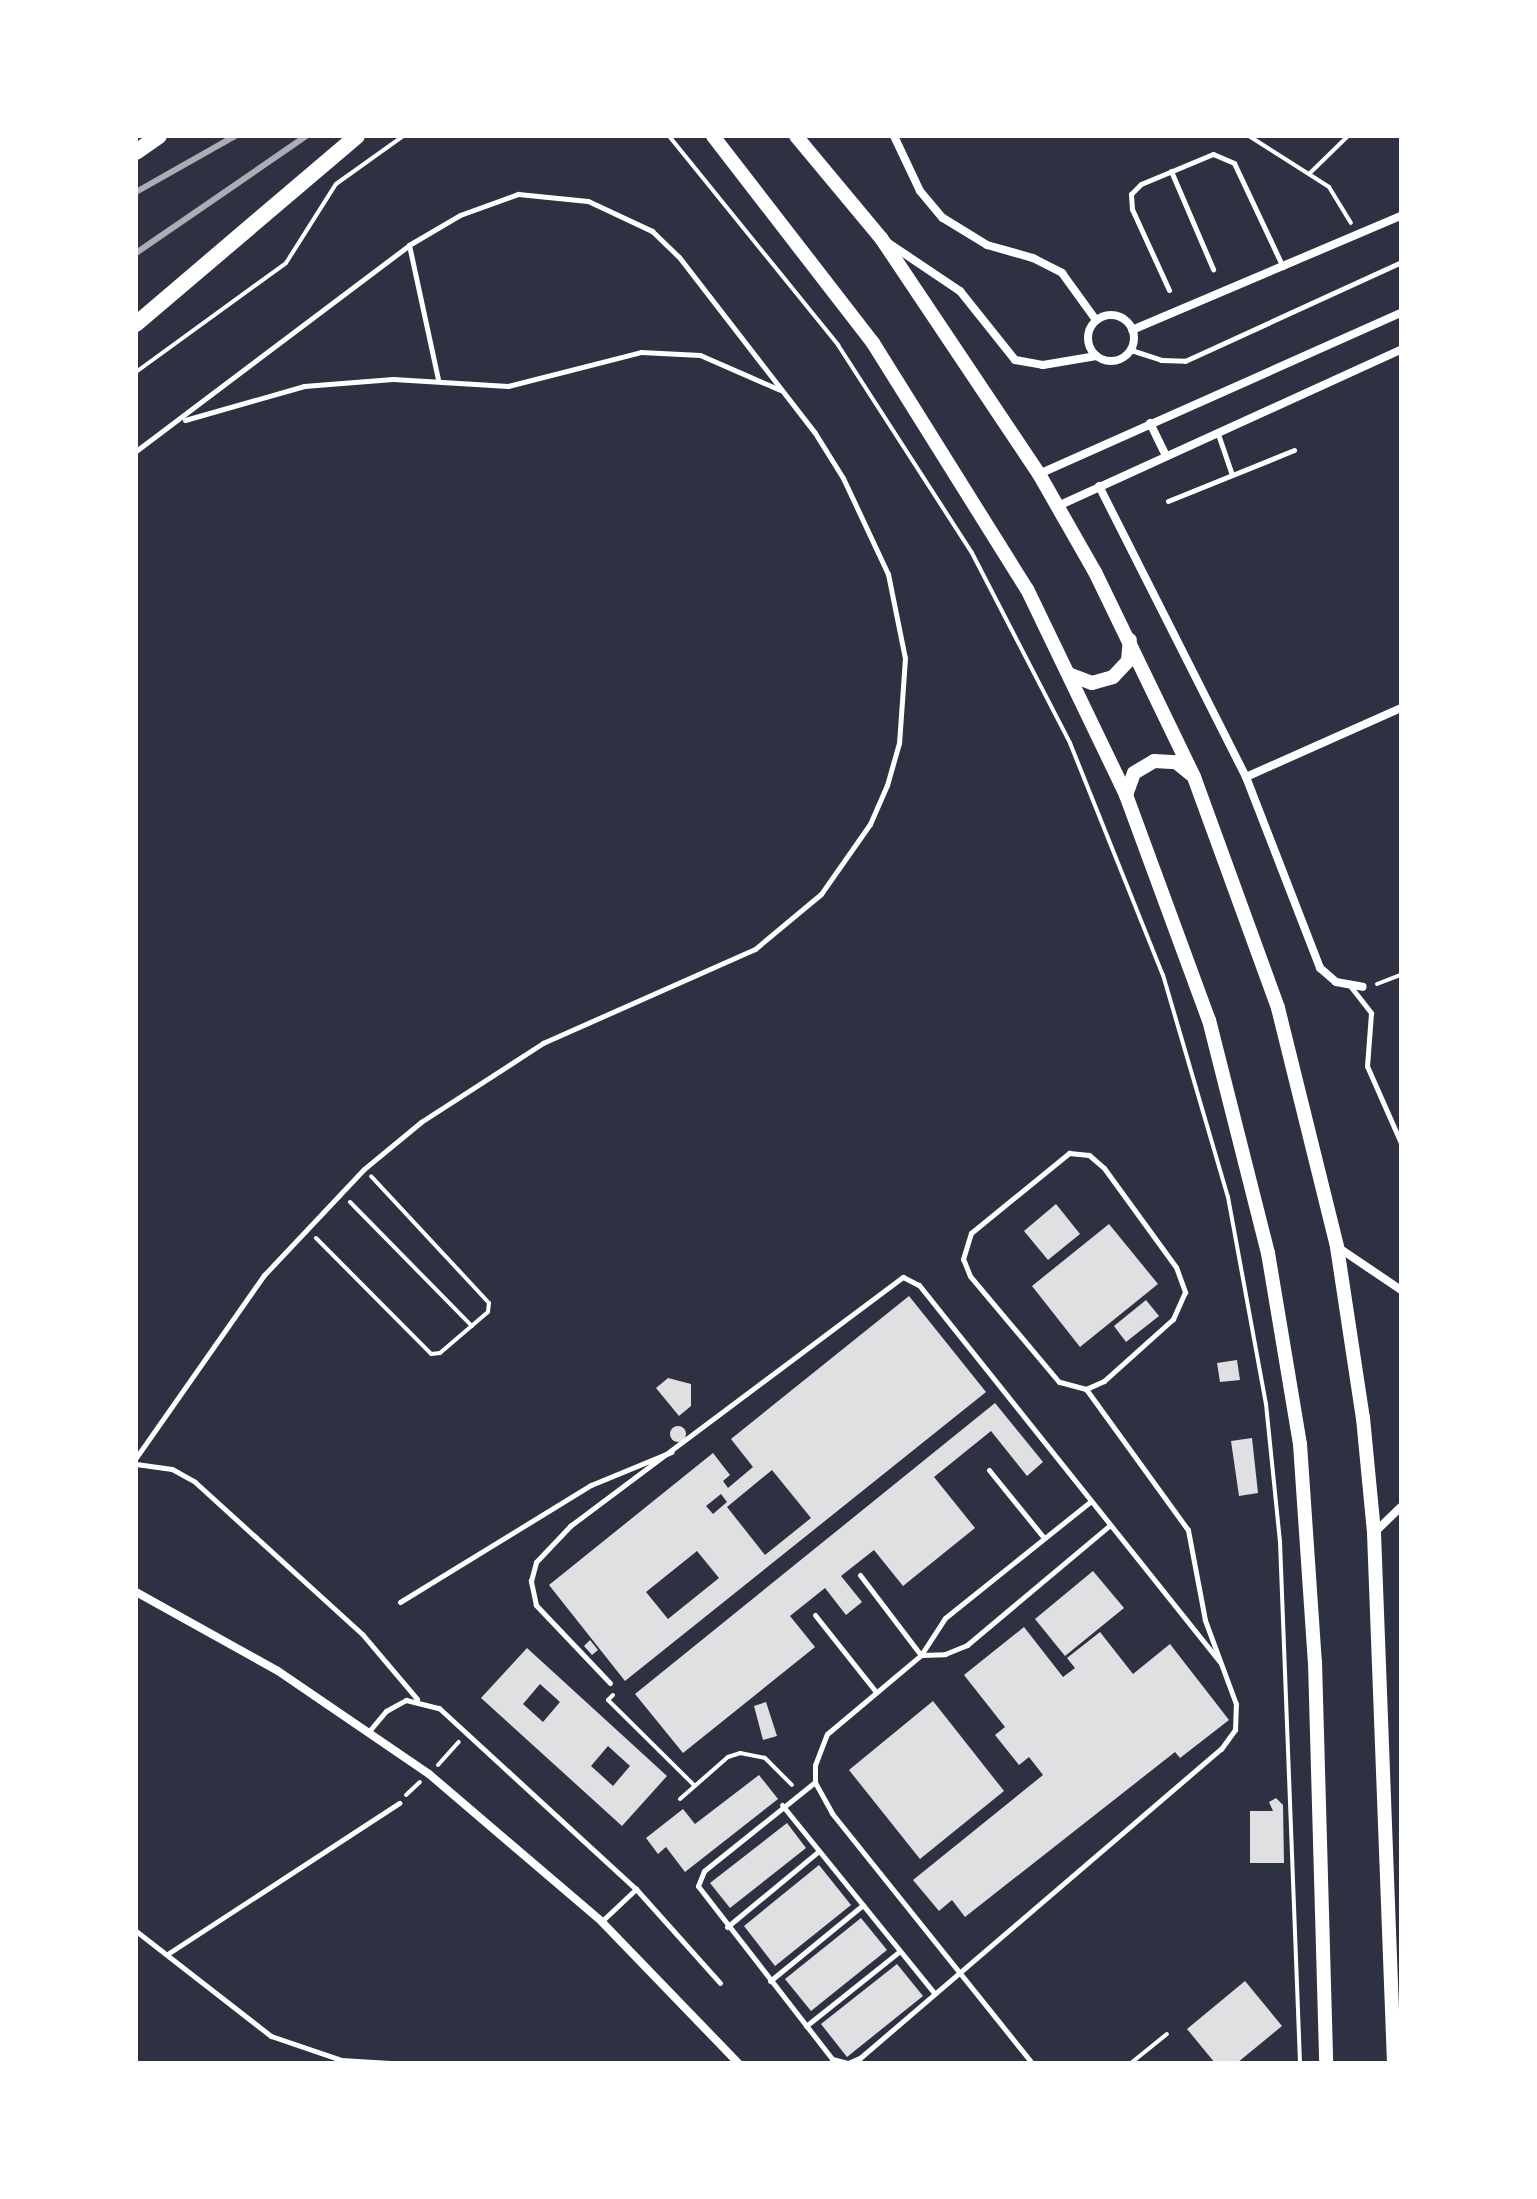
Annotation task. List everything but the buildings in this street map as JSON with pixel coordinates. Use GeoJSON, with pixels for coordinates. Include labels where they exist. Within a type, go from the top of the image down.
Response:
{"type":"FeatureCollection","features":[{"type":"Feature","properties":{"kind":"main road"},"geometry":{"type":"LineString","coordinates":[[136,152],[159,136]]}},
{"type":"Feature","properties":{"kind":"main road"},"geometry":{"type":"LineString","coordinates":[[136,324],[357,136]]}},
{"type":"Feature","properties":{"kind":"main road"},"geometry":{"type":"LineString","coordinates":[[713,136],[832,287],[928,423],[1021,577],[1071,675],[1126,795],[1184,944],[1231,1097],[1268,1253],[1300,1444],[1315,1662],[1326,2063]]}},
{"type":"Feature","properties":{"kind":"main road"},"geometry":{"type":"LineString","coordinates":[[796,136],[881,238],[1058,506],[1130,639],[1194,777],[1278,1008],[1337,1247],[1356,1361],[1374,1533],[1394,2063]]}},
{"type":"Feature","properties":{"kind":"main road"},"geometry":{"type":"LineString","coordinates":[[1071,675],[1092,683],[1113,677],[1128,661],[1130,639]]}},
{"type":"Feature","properties":{"kind":"main road"},"geometry":{"type":"LineString","coordinates":[[1126,795],[1134,773],[1154,761],[1176,762],[1194,777]]}},
{"type":"Feature","properties":{"kind":"street"},"geometry":{"type":"LineString","coordinates":[[894,136],[920,191],[943,218],[987,245],[1033,258],[1062,273],[1096,320]]}},
{"type":"Feature","properties":{"kind":"street"},"geometry":{"type":"LineString","coordinates":[[1132,330],[1401,216]]}},
{"type":"Feature","properties":{"kind":"street"},"geometry":{"type":"LineString","coordinates":[[881,238],[960,291],[1015,360],[1043,365],[1096,356],[1111,361],[1131,350],[1132,330],[1117,316],[1096,320]]}},
{"type":"Feature","properties":{"kind":"street"},"geometry":{"type":"LineString","coordinates":[[1039,474],[1401,313]]}},
{"type":"Feature","properties":{"kind":"street"},"geometry":{"type":"LineString","coordinates":[[1096,320],[1088,342],[1096,356]]}},
{"type":"Feature","properties":{"kind":"street"},"geometry":{"type":"LineString","coordinates":[[1058,506],[1401,350]]}},
{"type":"Feature","properties":{"kind":"street"},"geometry":{"type":"LineString","coordinates":[[1150,423],[1166,456]]}},
{"type":"Feature","properties":{"kind":"street"},"geometry":{"type":"LineString","coordinates":[[1099,486],[1246,777],[1320,968],[1351,987],[1363,987]]}},
{"type":"Feature","properties":{"kind":"street"},"geometry":{"type":"LineString","coordinates":[[1246,777],[1398,709],[1401,722]]}},
{"type":"Feature","properties":{"kind":"street"},"geometry":{"type":"LineString","coordinates":[[1337,1247],[1401,1290]]}},
{"type":"Feature","properties":{"kind":"street"},"geometry":{"type":"LineString","coordinates":[[1374,1533],[1401,1507]]}},
{"type":"Feature","properties":{"kind":"street"},"geometry":{"type":"LineString","coordinates":[[136,1592],[278,1671],[370,1730],[486,1819],[602,1922],[738,2063]]}},
{"type":"Feature","properties":{"kind":"lane"},"geometry":{"type":"LineString","coordinates":[[1169,290],[1129,202],[1135,188],[1213,154],[1234,163],[1283,268]]}},
{"type":"Feature","properties":{"kind":"lane"},"geometry":{"type":"LineString","coordinates":[[1171,171],[1213,269]]}},
{"type":"Feature","properties":{"kind":"lane"},"geometry":{"type":"LineString","coordinates":[[136,451],[409,245],[487,201],[518,194],[565,197],[621,213],[652,231],[679,257],[783,391],[843,478],[888,574],[899,615],[905,658],[903,715],[887,785],[870,824],[821,894],[755,949],[543,1043],[456,1097],[364,1169],[305,1228],[220,1334],[136,1458]]}},
{"type":"Feature","properties":{"kind":"lane"},"geometry":{"type":"LineString","coordinates":[[409,245],[438,379]]}},
{"type":"Feature","properties":{"kind":"lane"},"geometry":{"type":"LineString","coordinates":[[1131,350],[1161,360],[1185,361],[1401,262]]}},
{"type":"Feature","properties":{"kind":"lane"},"geometry":{"type":"LineString","coordinates":[[177,423],[304,386],[438,379],[508,386],[555,378],[611,357],[671,352],[730,364],[783,391]]}},
{"type":"Feature","properties":{"kind":"lane"},"geometry":{"type":"LineString","coordinates":[[1218,432],[1232,475]]}},
{"type":"Feature","properties":{"kind":"lane"},"geometry":{"type":"LineString","coordinates":[[1168,501],[1294,450]]}},
{"type":"Feature","properties":{"kind":"lane"},"geometry":{"type":"LineString","coordinates":[[1351,987],[1371,1013],[1367,1066],[1401,1143]]}},
{"type":"Feature","properties":{"kind":"lane"},"geometry":{"type":"LineString","coordinates":[[815,1782],[782,1805],[699,1878],[701,1894],[832,2059],[848,2063],[862,2060],[934,1993],[1229,1741],[1238,1718],[1236,1704],[1205,1620],[1188,1530],[1086,1389],[1059,1382],[970,1276],[963,1259],[971,1233],[1060,1157],[1079,1153],[1104,1168],[1176,1267],[1185,1292],[1173,1319],[1104,1381],[1086,1389]]}},
{"type":"Feature","properties":{"kind":"lane"},"geometry":{"type":"LineString","coordinates":[[610,1683],[541,1614],[532,1593],[533,1571],[570,1526],[677,1450],[892,1282],[909,1278],[1220,1662]]}},
{"type":"Feature","properties":{"kind":"lane"},"geometry":{"type":"LineString","coordinates":[[400,1602],[465,1557],[591,1485],[677,1450]]}},
{"type":"Feature","properties":{"kind":"lane"},"geometry":{"type":"LineString","coordinates":[[136,1464],[172,1469],[195,1482],[363,1635],[417,1699],[458,1724],[636,1889],[720,1983]]}},
{"type":"Feature","properties":{"kind":"lane"},"geometry":{"type":"LineString","coordinates":[[989,1470],[1044,1538]]}},
{"type":"Feature","properties":{"kind":"lane"},"geometry":{"type":"LineString","coordinates":[[1032,2063],[832,1813],[815,1782],[815,1765],[827,1734],[921,1655],[945,1618],[1090,1502]]}},
{"type":"Feature","properties":{"kind":"lane"},"geometry":{"type":"LineString","coordinates":[[921,1655],[945,1654],[967,1645],[1109,1526]]}},
{"type":"Feature","properties":{"kind":"lane"},"geometry":{"type":"LineString","coordinates":[[860,1575],[921,1655]]}},
{"type":"Feature","properties":{"kind":"lane"},"geometry":{"type":"LineString","coordinates":[[815,1615],[876,1692]]}},
{"type":"Feature","properties":{"kind":"lane"},"geometry":{"type":"LineString","coordinates":[[370,1730],[395,1704],[417,1699]]}},
{"type":"Feature","properties":{"kind":"lane"},"geometry":{"type":"LineString","coordinates":[[169,1953],[399,1803]]}},
{"type":"Feature","properties":{"kind":"lane"},"geometry":{"type":"LineString","coordinates":[[782,1805],[934,1993]]}},
{"type":"Feature","properties":{"kind":"lane"},"geometry":{"type":"LineString","coordinates":[[727,1927],[819,1851]]}},
{"type":"Feature","properties":{"kind":"lane"},"geometry":{"type":"LineString","coordinates":[[602,1922],[636,1889]]}},
{"type":"Feature","properties":{"kind":"lane"},"geometry":{"type":"LineString","coordinates":[[770,1981],[863,1905]]}},
{"type":"Feature","properties":{"kind":"lane"},"geometry":{"type":"LineString","coordinates":[[136,1931],[169,1953],[234,2011],[271,2036],[341,2060],[390,2063]]}},
{"type":"Feature","properties":{"kind":"lane"},"geometry":{"type":"LineString","coordinates":[[806,2026],[900,1951]]}},
{"type":"Feature","properties":{"kind":"path"},"geometry":{"type":"LineString","coordinates":[[136,372],[286,263],[336,184],[403,136]]}},
{"type":"Feature","properties":{"kind":"path"},"geometry":{"type":"LineString","coordinates":[[669,136],[838,345],[951,517],[1070,743],[1163,975],[1228,1197],[1266,1404],[1283,1597],[1300,2063]]}},
{"type":"Feature","properties":{"kind":"path"},"geometry":{"type":"LineString","coordinates":[[1249,136],[1310,173],[1342,203],[1357,236]]}},
{"type":"Feature","properties":{"kind":"path"},"geometry":{"type":"LineString","coordinates":[[1310,173],[1348,136]]}},
{"type":"Feature","properties":{"kind":"path"},"geometry":{"type":"LineString","coordinates":[[1363,987],[1401,975]]}},
{"type":"Feature","properties":{"kind":"path"},"geometry":{"type":"LineString","coordinates":[[305,1228],[428,1353],[440,1353],[488,1312],[489,1303],[364,1169]]}},
{"type":"Feature","properties":{"kind":"path"},"geometry":{"type":"LineString","coordinates":[[340,1192],[472,1326]]}},
{"type":"Feature","properties":{"kind":"path"},"geometry":{"type":"LineString","coordinates":[[610,1683],[617,1690],[608,1700],[695,1786]]}},
{"type":"Feature","properties":{"kind":"path"},"geometry":{"type":"LineString","coordinates":[[680,1799],[728,1757],[753,1754],[775,1765],[799,1793]]}},
{"type":"Feature","properties":{"kind":"path"},"geometry":{"type":"LineString","coordinates":[[1131,2063],[1167,2034]]}},
{"type":"Feature","properties":{"kind":"railway"},"geometry":{"type":"LineString","coordinates":[[136,192],[235,136]]}},
{"type":"Feature","properties":{"kind":"railway"},"geometry":{"type":"LineString","coordinates":[[136,253],[306,136]]}}]}
